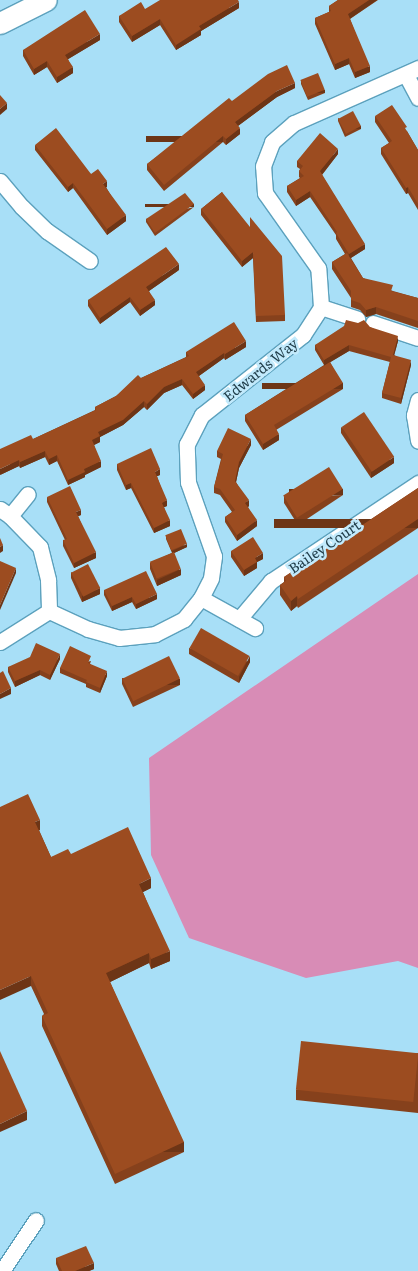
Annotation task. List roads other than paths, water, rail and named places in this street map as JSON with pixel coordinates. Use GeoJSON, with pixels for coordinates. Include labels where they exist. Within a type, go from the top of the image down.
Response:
{"type":"FeatureCollection","features":[{"type":"Feature","properties":{"kind":"main road"},"geometry":{"type":"LineString","coordinates":[[0,23],[46,0]]}},
{"type":"Feature","properties":{"kind":"street"},"geometry":{"type":"LineString","coordinates":[[357,319],[321,307],[318,268],[265,193],[263,166],[272,142],[294,123],[412,71],[418,98]]}},
{"type":"Feature","properties":{"kind":"street"},"geometry":{"type":"LineString","coordinates":[[0,181],[22,207],[47,231],[90,261]]}},
{"type":"Feature","properties":{"kind":"street","name":"Edwards Way"},"geometry":{"type":"LineString","coordinates":[[49,611],[88,629],[118,638],[155,634],[184,619],[201,598],[211,578],[214,556],[188,482],[187,444],[202,415],[303,335],[321,307]]}},
{"type":"Feature","properties":{"kind":"street"},"geometry":{"type":"LineString","coordinates":[[373,324],[418,338]]}},
{"type":"Feature","properties":{"kind":"street"},"geometry":{"type":"LineString","coordinates":[[418,400],[414,415],[418,441]]}},
{"type":"Feature","properties":{"kind":"street","name":"Bailey Court"},"geometry":{"type":"LineString","coordinates":[[240,619],[271,581],[418,483]]}},
{"type":"Feature","properties":{"kind":"street"},"geometry":{"type":"LineString","coordinates":[[0,642],[49,611],[48,580],[40,547],[5,513],[28,494]]}},
{"type":"Feature","properties":{"kind":"street"},"geometry":{"type":"LineString","coordinates":[[201,598],[255,628]]}},
{"type":"Feature","properties":{"kind":"street"},"geometry":{"type":"LineString","coordinates":[[7,1269],[36,1220]]}}]}
